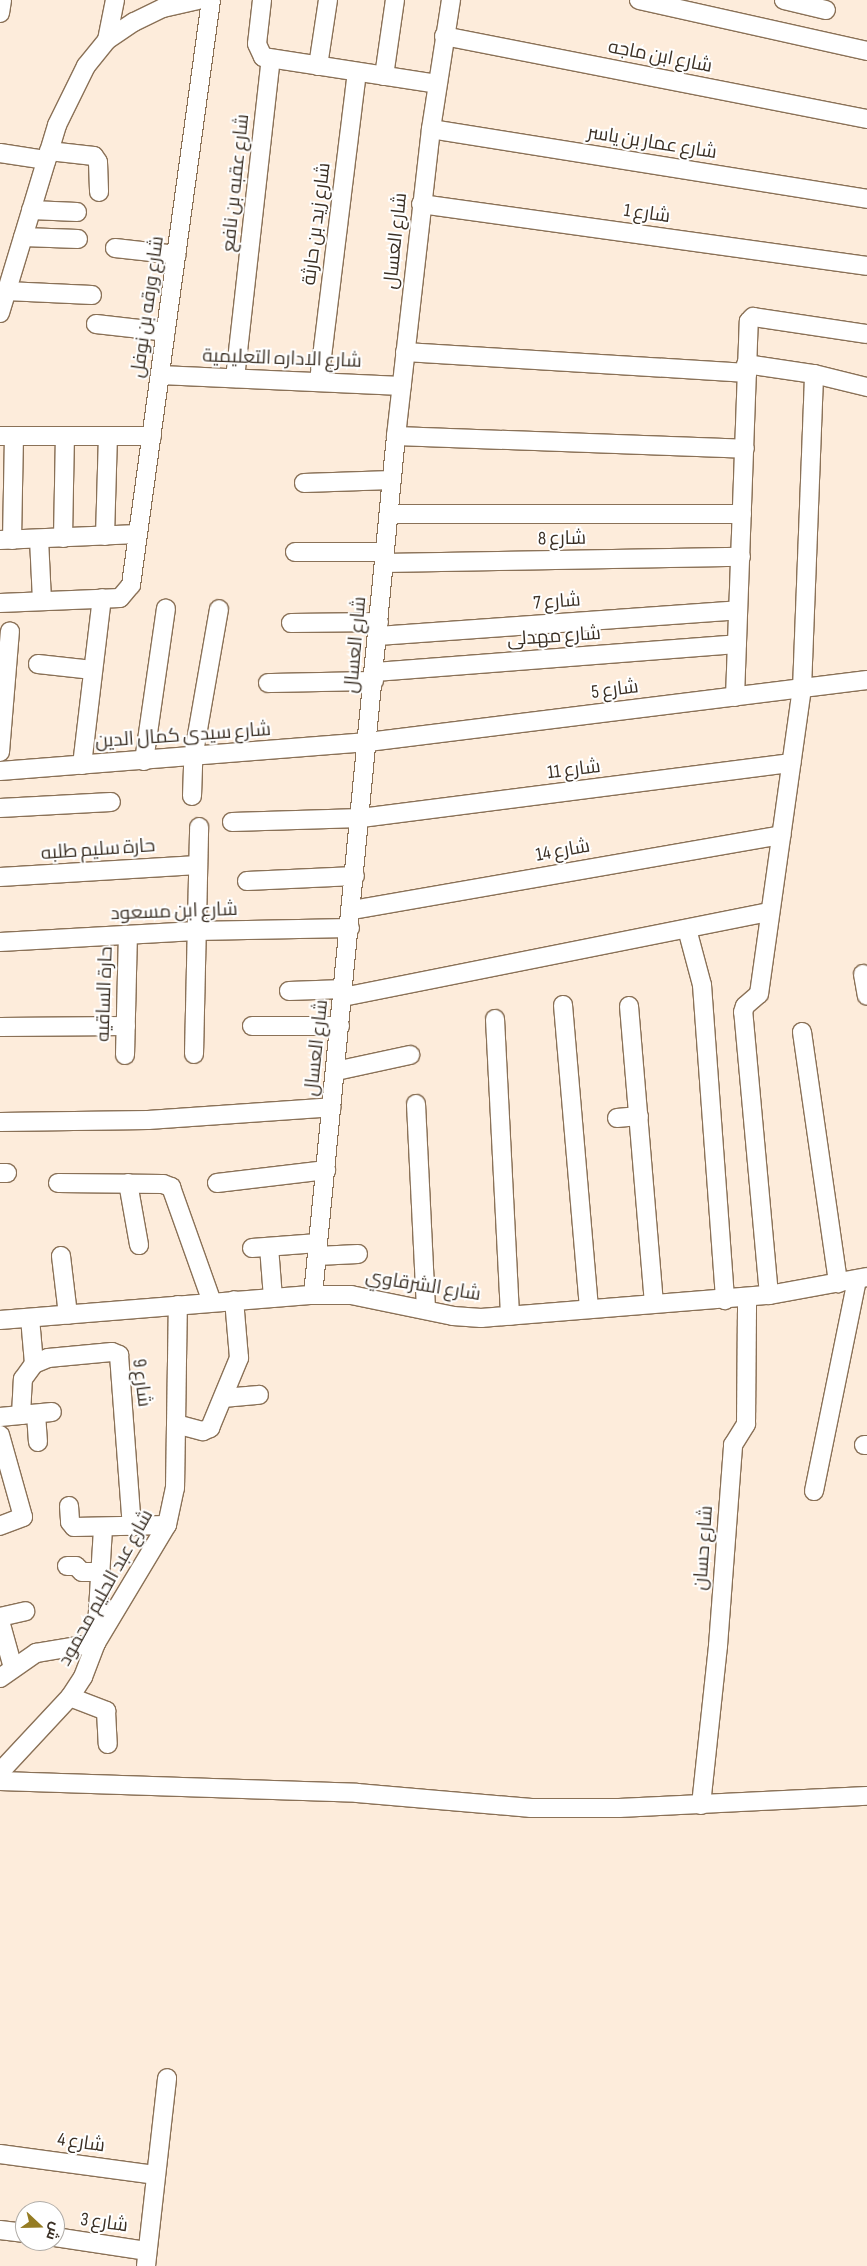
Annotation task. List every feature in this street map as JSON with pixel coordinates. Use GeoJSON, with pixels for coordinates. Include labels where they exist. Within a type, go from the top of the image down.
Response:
{"type":"FeatureCollection","features":[{"type":"Feature","properties":{"kind":"street"},"geometry":{"type":"LineString","coordinates":[[0,12],[2,0]]}},
{"type":"Feature","properties":{"kind":"street"},"geometry":{"type":"LineString","coordinates":[[107,40],[115,0]]}},
{"type":"Feature","properties":{"kind":"street"},"geometry":{"type":"LineString","coordinates":[[0,313],[47,155],[70,94],[86,66],[107,40],[134,22],[156,12],[199,0]]}},
{"type":"Feature","properties":{"kind":"street","name":"شارع ورقه بن نوفل"},"geometry":{"type":"LineString","coordinates":[[0,603],[120,598],[129,590],[177,255],[199,0]]}},
{"type":"Feature","properties":{"kind":"street"},"geometry":{"type":"LineString","coordinates":[[262,0],[257,44],[258,51],[271,59],[437,84]]}},
{"type":"Feature","properties":{"kind":"street"},"geometry":{"type":"LineString","coordinates":[[318,66],[328,0]]}},
{"type":"Feature","properties":{"kind":"street"},"geometry":{"type":"LineString","coordinates":[[384,76],[395,0]]}},
{"type":"Feature","properties":{"kind":"street","name":"شارع العسال"},"geometry":{"type":"LineString","coordinates":[[313,1294],[361,818],[396,436],[421,204],[450,0]]}},
{"type":"Feature","properties":{"kind":"street"},"geometry":{"type":"LineString","coordinates":[[639,0],[867,51]]}},
{"type":"Feature","properties":{"kind":"street"},"geometry":{"type":"LineString","coordinates":[[784,0],[826,10]]}},
{"type":"Feature","properties":{"kind":"street","name":"شارع ابن ماجه"},"geometry":{"type":"LineString","coordinates":[[444,36],[867,119]]}},
{"type":"Feature","properties":{"kind":"street","name":"شارع عقبه بن نافع"},"geometry":{"type":"LineString","coordinates":[[235,378],[271,59]]}},
{"type":"Feature","properties":{"kind":"street","name":"شارع زيد بن حارثة"},"geometry":{"type":"LineString","coordinates":[[319,382],[357,72]]}},
{"type":"Feature","properties":{"kind":"street","name":"شارع عمار بن ياسر"},"geometry":{"type":"LineString","coordinates":[[431,129],[867,199]]}},
{"type":"Feature","properties":{"kind":"street"},"geometry":{"type":"LineString","coordinates":[[0,153],[94,156],[98,162],[99,192]]}},
{"type":"Feature","properties":{"kind":"street","name":"شارع 1"},"geometry":{"type":"LineString","coordinates":[[421,204],[867,266]]}},
{"type":"Feature","properties":{"kind":"street"},"geometry":{"type":"LineString","coordinates":[[31,210],[78,212]]}},
{"type":"Feature","properties":{"kind":"street"},"geometry":{"type":"LineString","coordinates":[[22,237],[78,239]]}},
{"type":"Feature","properties":{"kind":"street"},"geometry":{"type":"LineString","coordinates":[[115,248],[177,255]]}},
{"type":"Feature","properties":{"kind":"street"},"geometry":{"type":"LineString","coordinates":[[6,291],[92,295]]}},
{"type":"Feature","properties":{"kind":"street"},"geometry":{"type":"LineString","coordinates":[[735,697],[749,321],[753,317],[867,334]]}},
{"type":"Feature","properties":{"kind":"street"},"geometry":{"type":"LineString","coordinates":[[96,324],[166,332]]}},
{"type":"Feature","properties":{"kind":"street"},"geometry":{"type":"LineString","coordinates":[[405,352],[814,374],[867,387]]}},
{"type":"Feature","properties":{"kind":"street"},"geometry":{"type":"LineString","coordinates":[[769,1295],[743,1012],[745,1006],[759,994],[802,689],[814,374]]}},
{"type":"Feature","properties":{"kind":"street","name":"شارع الاداره التعليمية"},"geometry":{"type":"LineString","coordinates":[[160,375],[402,386]]}},
{"type":"Feature","properties":{"kind":"street"},"geometry":{"type":"LineString","coordinates":[[138,534],[6,540],[7,436],[152,436]]}},
{"type":"Feature","properties":{"kind":"street"},"geometry":{"type":"LineString","coordinates":[[63,538],[65,436]]}},
{"type":"Feature","properties":{"kind":"street"},"geometry":{"type":"LineString","coordinates":[[105,536],[108,436]]}},
{"type":"Feature","properties":{"kind":"street"},"geometry":{"type":"LineString","coordinates":[[396,436],[745,449]]}},
{"type":"Feature","properties":{"kind":"street"},"geometry":{"type":"LineString","coordinates":[[304,483],[392,480]]}},
{"type":"Feature","properties":{"kind":"street"},"geometry":{"type":"LineString","coordinates":[[389,514],[742,514]]}},
{"type":"Feature","properties":{"kind":"street"},"geometry":{"type":"LineString","coordinates":[[39,539],[42,600]]}},
{"type":"Feature","properties":{"kind":"street","name":"شارع 8"},"geometry":{"type":"LineString","coordinates":[[295,552],[385,557],[741,557]]}},
{"type":"Feature","properties":{"kind":"street"},"geometry":{"type":"LineString","coordinates":[[82,765],[102,598]]}},
{"type":"Feature","properties":{"kind":"street"},"geometry":{"type":"LineString","coordinates":[[144,761],[166,609]]}},
{"type":"Feature","properties":{"kind":"street"},"geometry":{"type":"LineString","coordinates":[[192,796],[193,758],[220,609]]}},
{"type":"Feature","properties":{"kind":"street","name":"شارع 7"},"geometry":{"type":"LineString","coordinates":[[291,623],[379,629],[738,610]]}},
{"type":"Feature","properties":{"kind":"street"},"geometry":{"type":"LineString","coordinates":[[0,752],[3,694],[10,631]]}},
{"type":"Feature","properties":{"kind":"street","name":"شارع مهدلى"},"geometry":{"type":"LineString","coordinates":[[268,683],[374,677],[737,644]]}},
{"type":"Feature","properties":{"kind":"street"},"geometry":{"type":"LineString","coordinates":[[38,664],[93,670]]}},
{"type":"Feature","properties":{"kind":"street","name":"شارع 5"},"geometry":{"type":"LineString","coordinates":[[368,742],[867,680]]}},
{"type":"Feature","properties":{"kind":"street","name":"شارع سيدى كمال الدين"},"geometry":{"type":"LineString","coordinates":[[0,771],[193,758],[368,742]]}},
{"type":"Feature","properties":{"kind":"street","name":"شارع 11"},"geometry":{"type":"LineString","coordinates":[[232,822],[361,818],[791,764]]}},
{"type":"Feature","properties":{"kind":"street"},"geometry":{"type":"LineString","coordinates":[[0,808],[111,802]]}},
{"type":"Feature","properties":{"kind":"street"},"geometry":{"type":"LineString","coordinates":[[194,1054],[199,827]]}},
{"type":"Feature","properties":{"kind":"street","name":"شارع 14"},"geometry":{"type":"LineString","coordinates":[[352,910],[781,835]]}},
{"type":"Feature","properties":{"kind":"street","name":"حارة سليم طلبه"},"geometry":{"type":"LineString","coordinates":[[0,878],[198,865]]}},
{"type":"Feature","properties":{"kind":"street"},"geometry":{"type":"LineString","coordinates":[[247,881],[355,876]]}},
{"type":"Feature","properties":{"kind":"street"},"geometry":{"type":"LineString","coordinates":[[289,991],[344,993],[770,912]]}},
{"type":"Feature","properties":{"kind":"street","name":"شارع ابن مسعود"},"geometry":{"type":"LineString","coordinates":[[0,942],[196,931],[350,928]]}},
{"type":"Feature","properties":{"kind":"street"},"geometry":{"type":"LineString","coordinates":[[687,929],[702,985],[725,1300]]}},
{"type":"Feature","properties":{"kind":"street","name":"حارة الساقيه"},"geometry":{"type":"LineString","coordinates":[[125,1055],[128,934]]}},
{"type":"Feature","properties":{"kind":"street"},"geometry":{"type":"LineString","coordinates":[[863,974],[867,996]]}},
{"type":"Feature","properties":{"kind":"street"},"geometry":{"type":"LineString","coordinates":[[563,1005],[589,1309]]}},
{"type":"Feature","properties":{"kind":"street"},"geometry":{"type":"LineString","coordinates":[[629,1006],[654,1303]]}},
{"type":"Feature","properties":{"kind":"street"},"geometry":{"type":"LineString","coordinates":[[495,1020],[510,1316]]}},
{"type":"Feature","properties":{"kind":"street"},"geometry":{"type":"LineString","coordinates":[[0,1027],[126,1026]]}},
{"type":"Feature","properties":{"kind":"street"},"geometry":{"type":"LineString","coordinates":[[252,1026],[340,1026]]}},
{"type":"Feature","properties":{"kind":"street"},"geometry":{"type":"LineString","coordinates":[[802,1032],[838,1283]]}},
{"type":"Feature","properties":{"kind":"street"},"geometry":{"type":"LineString","coordinates":[[336,1071],[410,1055]]}},
{"type":"Feature","properties":{"kind":"street"},"geometry":{"type":"LineString","coordinates":[[416,1104],[426,1310]]}},
{"type":"Feature","properties":{"kind":"street"},"geometry":{"type":"LineString","coordinates":[[0,1122],[148,1120],[332,1106]]}},
{"type":"Feature","properties":{"kind":"street"},"geometry":{"type":"LineString","coordinates":[[617,1118],[639,1116]]}},
{"type":"Feature","properties":{"kind":"street"},"geometry":{"type":"LineString","coordinates":[[217,1184],[326,1170]]}},
{"type":"Feature","properties":{"kind":"street"},"geometry":{"type":"LineString","coordinates":[[58,1183],[163,1184],[171,1187],[212,1302]]}},
{"type":"Feature","properties":{"kind":"street"},"geometry":{"type":"LineString","coordinates":[[128,1183],[139,1244]]}},
{"type":"Feature","properties":{"kind":"street"},"geometry":{"type":"LineString","coordinates":[[273,1298],[261,1247],[318,1249],[358,1254]]}},
{"type":"Feature","properties":{"kind":"street"},"geometry":{"type":"LineString","coordinates":[[61,1256],[68,1315]]}},
{"type":"Feature","properties":{"kind":"street"},"geometry":{"type":"LineString","coordinates":[[814,1491],[862,1278]]}},
{"type":"Feature","properties":{"kind":"street","name":"شارع الشرقاوي"},"geometry":{"type":"LineString","coordinates":[[0,1320],[313,1294],[351,1296],[481,1318],[654,1303],[747,1298],[862,1278]]}},
{"type":"Feature","properties":{"kind":"street","name":"شارع حسان"},"geometry":{"type":"LineString","coordinates":[[701,1805],[718,1646],[733,1445],[746,1424],[747,1298]]}},
{"type":"Feature","properties":{"kind":"street"},"geometry":{"type":"LineString","coordinates":[[176,1424],[208,1430],[223,1398],[239,1358],[234,1300]]}},
{"type":"Feature","properties":{"kind":"street","name":"شارع عبد الحليم محمود"},"geometry":{"type":"LineString","coordinates":[[0,1772],[70,1697],[83,1677],[96,1643],[168,1525],[175,1488],[178,1304]]}},
{"type":"Feature","properties":{"kind":"street"},"geometry":{"type":"LineString","coordinates":[[30,1318],[34,1364],[23,1379],[37,1414],[38,1442]]}},
{"type":"Feature","properties":{"kind":"street","name":"شارع 9"},"geometry":{"type":"LineString","coordinates":[[34,1364],[48,1358],[112,1352],[118,1355],[132,1527]]}},
{"type":"Feature","properties":{"kind":"street"},"geometry":{"type":"LineString","coordinates":[[223,1398],[259,1395]]}},
{"type":"Feature","properties":{"kind":"street"},"geometry":{"type":"LineString","coordinates":[[0,1417],[37,1414]]}},
{"type":"Feature","properties":{"kind":"street"},"geometry":{"type":"LineString","coordinates":[[0,1434],[23,1517],[0,1526]]}},
{"type":"Feature","properties":{"kind":"street"},"geometry":{"type":"LineString","coordinates":[[69,1506],[70,1522],[74,1527],[102,1528],[168,1525]]}},
{"type":"Feature","properties":{"kind":"street"},"geometry":{"type":"LineString","coordinates":[[0,1621],[6,1673],[36,1653],[96,1643],[102,1528]]}},
{"type":"Feature","properties":{"kind":"street"},"geometry":{"type":"LineString","coordinates":[[67,1566],[76,1566],[82,1572],[100,1572]]}},
{"type":"Feature","properties":{"kind":"street"},"geometry":{"type":"LineString","coordinates":[[0,1617],[25,1611]]}},
{"type":"Feature","properties":{"kind":"street"},"geometry":{"type":"LineString","coordinates":[[70,1697],[106,1711],[108,1744]]}},
{"type":"Feature","properties":{"kind":"street"},"geometry":{"type":"LineString","coordinates":[[0,1781],[357,1793],[531,1808],[701,1805],[867,1796]]}},
{"type":"Feature","properties":{"kind":"street"},"geometry":{"type":"LineString","coordinates":[[146,2258],[167,2078]]}},
{"type":"Feature","properties":{"kind":"street","name":"شارع 4"},"geometry":{"type":"LineString","coordinates":[[0,2154],[156,2175]]}},
{"type":"Feature","properties":{"kind":"street"},"geometry":{"type":"LineString","coordinates":[[0,2230],[15,2232]]}},
{"type":"Feature","properties":{"kind":"street","name":"شارع 3"},"geometry":{"type":"LineString","coordinates":[[65,2240],[146,2258]]}}]}
